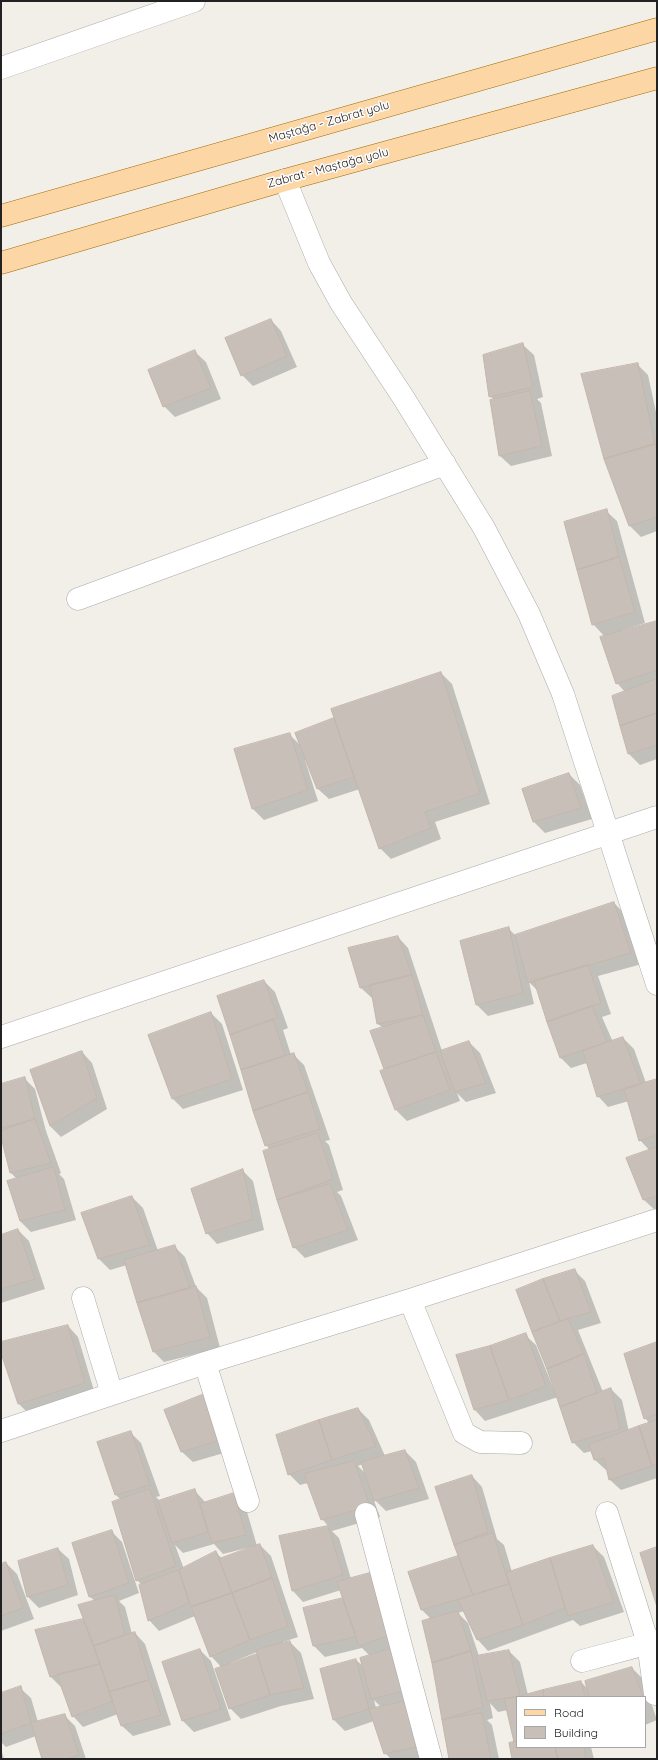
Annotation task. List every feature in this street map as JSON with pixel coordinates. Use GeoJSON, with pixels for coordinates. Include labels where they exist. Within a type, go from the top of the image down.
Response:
{"type":"FeatureCollection","features":[{"type":"Feature","properties":{"kind":"main road","name":"Maştağa - Zabrat yolu"},"geometry":{"type":"LineString","coordinates":[[1,216],[657,29]]}},
{"type":"Feature","properties":{"kind":"main road","name":"Zabrat - Maştağa yolu"},"geometry":{"type":"LineString","coordinates":[[1,263],[285,180],[657,78]]}},
{"type":"Feature","properties":{"kind":"street"},"geometry":{"type":"LineString","coordinates":[[1,68],[194,1]]}},
{"type":"Feature","properties":{"kind":"street"},"geometry":{"type":"LineString","coordinates":[[285,180],[319,263],[341,304],[445,464],[484,528],[529,614],[563,694],[657,984]]}},
{"type":"Feature","properties":{"kind":"street"},"geometry":{"type":"LineString","coordinates":[[78,599],[445,464]]}},
{"type":"Feature","properties":{"kind":"street"},"geometry":{"type":"LineString","coordinates":[[1,1037],[657,817]]}},
{"type":"Feature","properties":{"kind":"street"},"geometry":{"type":"LineString","coordinates":[[1,1431],[205,1363],[410,1300],[657,1220]]}},
{"type":"Feature","properties":{"kind":"street"},"geometry":{"type":"LineString","coordinates":[[83,1298],[112,1394]]}},
{"type":"Feature","properties":{"kind":"street"},"geometry":{"type":"LineString","coordinates":[[410,1300],[464,1433],[480,1442],[521,1443]]}},
{"type":"Feature","properties":{"kind":"street"},"geometry":{"type":"LineString","coordinates":[[205,1363],[248,1500]]}},
{"type":"Feature","properties":{"kind":"street"},"geometry":{"type":"LineString","coordinates":[[606,1513],[653,1642],[655,1694]]}},
{"type":"Feature","properties":{"kind":"street"},"geometry":{"type":"LineString","coordinates":[[366,1514],[431,1759]]}},
{"type":"Feature","properties":{"kind":"street"},"geometry":{"type":"LineString","coordinates":[[582,1661],[653,1642]]}},
{"type":"Feature","properties":{"kind":"building"},"geometry":{"type":"Polygon","coordinates":[[[271,319],[287,356],[241,376],[225,338],[271,319]]]}},
{"type":"Feature","properties":{"kind":"building"},"geometry":{"type":"Polygon","coordinates":[[[523,343],[533,387],[489,397],[483,355],[523,343]]]}},
{"type":"Feature","properties":{"kind":"building"},"geometry":{"type":"Polygon","coordinates":[[[195,350],[211,388],[163,407],[148,370],[195,350]]]}},
{"type":"Feature","properties":{"kind":"building"},"geometry":{"type":"Polygon","coordinates":[[[638,363],[655,444],[604,459],[581,374],[638,363]]]}},
{"type":"Feature","properties":{"kind":"building"},"geometry":{"type":"Polygon","coordinates":[[[530,391],[542,446],[499,456],[490,400],[530,391]]]}},
{"type":"Feature","properties":{"kind":"building"},"geometry":{"type":"Polygon","coordinates":[[[655,444],[657,450],[657,517],[629,526],[604,459],[655,444]]]}},
{"type":"Feature","properties":{"kind":"building"},"geometry":{"type":"Polygon","coordinates":[[[607,509],[619,557],[577,570],[564,522],[607,509]]]}},
{"type":"Feature","properties":{"kind":"building"},"geometry":{"type":"Polygon","coordinates":[[[619,557],[635,612],[592,625],[577,570],[619,557]]]}},
{"type":"Feature","properties":{"kind":"building"},"geometry":{"type":"Polygon","coordinates":[[[657,621],[657,670],[616,684],[600,637],[657,621]]]}},
{"type":"Feature","properties":{"kind":"building"},"geometry":{"type":"Polygon","coordinates":[[[441,672],[480,793],[425,812],[431,828],[379,849],[331,709],[441,672]]]}},
{"type":"Feature","properties":{"kind":"building"},"geometry":{"type":"Polygon","coordinates":[[[657,679],[657,713],[620,726],[612,696],[657,679]]]}},
{"type":"Feature","properties":{"kind":"building"},"geometry":{"type":"Polygon","coordinates":[[[657,713],[657,745],[628,754],[620,726],[657,713]]]}},
{"type":"Feature","properties":{"kind":"building"},"geometry":{"type":"Polygon","coordinates":[[[334,718],[354,777],[317,789],[295,733],[334,718]]]}},
{"type":"Feature","properties":{"kind":"building"},"geometry":{"type":"Polygon","coordinates":[[[290,733],[308,790],[252,809],[234,749],[290,733]]]}},
{"type":"Feature","properties":{"kind":"building"},"geometry":{"type":"Polygon","coordinates":[[[569,773],[581,808],[533,822],[522,789],[569,773]]]}},
{"type":"Feature","properties":{"kind":"building"},"geometry":{"type":"Polygon","coordinates":[[[614,902],[631,953],[528,983],[515,935],[614,902]]]}},
{"type":"Feature","properties":{"kind":"building"},"geometry":{"type":"Polygon","coordinates":[[[509,927],[523,993],[476,1005],[460,941],[509,927]]]}},
{"type":"Feature","properties":{"kind":"building"},"geometry":{"type":"Polygon","coordinates":[[[398,936],[412,975],[360,988],[348,948],[398,936]]]}},
{"type":"Feature","properties":{"kind":"building"},"geometry":{"type":"Polygon","coordinates":[[[588,965],[601,1003],[547,1022],[534,981],[588,965]]]}},
{"type":"Feature","properties":{"kind":"building"},"geometry":{"type":"Polygon","coordinates":[[[412,975],[423,1015],[377,1024],[370,985],[412,975]]]}},
{"type":"Feature","properties":{"kind":"building"},"geometry":{"type":"Polygon","coordinates":[[[264,980],[278,1018],[230,1035],[217,996],[264,980]]]}},
{"type":"Feature","properties":{"kind":"building"},"geometry":{"type":"Polygon","coordinates":[[[592,1006],[607,1042],[560,1058],[547,1022],[592,1006]]]}},
{"type":"Feature","properties":{"kind":"building"},"geometry":{"type":"Polygon","coordinates":[[[211,1012],[232,1079],[172,1099],[148,1035],[211,1012]]]}},
{"type":"Feature","properties":{"kind":"building"},"geometry":{"type":"Polygon","coordinates":[[[423,1015],[436,1052],[384,1069],[370,1031],[423,1015]]]}},
{"type":"Feature","properties":{"kind":"building"},"geometry":{"type":"Polygon","coordinates":[[[273,1019],[285,1056],[241,1070],[230,1035],[273,1019]]]}},
{"type":"Feature","properties":{"kind":"building"},"geometry":{"type":"Polygon","coordinates":[[[623,1037],[641,1084],[597,1097],[583,1051],[623,1037]]]}},
{"type":"Feature","properties":{"kind":"building"},"geometry":{"type":"Polygon","coordinates":[[[469,1041],[486,1083],[455,1092],[440,1051],[469,1041]]]}},
{"type":"Feature","properties":{"kind":"building"},"geometry":{"type":"Polygon","coordinates":[[[82,1051],[97,1098],[50,1126],[30,1070],[82,1051]]]}},
{"type":"Feature","properties":{"kind":"building"},"geometry":{"type":"Polygon","coordinates":[[[436,1052],[450,1090],[395,1110],[380,1071],[436,1052]]]}},
{"type":"Feature","properties":{"kind":"building"},"geometry":{"type":"Polygon","coordinates":[[[294,1053],[308,1092],[253,1111],[241,1070],[294,1053]]]}},
{"type":"Feature","properties":{"kind":"building"},"geometry":{"type":"Polygon","coordinates":[[[25,1077],[35,1119],[1,1128],[1,1084],[25,1077]]]}},
{"type":"Feature","properties":{"kind":"building"},"geometry":{"type":"Polygon","coordinates":[[[657,1079],[657,1135],[639,1141],[624,1089],[657,1079]]]}},
{"type":"Feature","properties":{"kind":"building"},"geometry":{"type":"Polygon","coordinates":[[[308,1092],[320,1129],[265,1146],[253,1111],[308,1092]]]}},
{"type":"Feature","properties":{"kind":"building"},"geometry":{"type":"Polygon","coordinates":[[[35,1119],[51,1163],[10,1173],[1,1137],[1,1131],[35,1119]]]}},
{"type":"Feature","properties":{"kind":"building"},"geometry":{"type":"Polygon","coordinates":[[[318,1133],[333,1179],[277,1200],[263,1151],[318,1133]]]}},
{"type":"Feature","properties":{"kind":"building"},"geometry":{"type":"Polygon","coordinates":[[[657,1147],[657,1196],[643,1200],[626,1158],[657,1147]]]}},
{"type":"Feature","properties":{"kind":"building"},"geometry":{"type":"Polygon","coordinates":[[[54,1167],[65,1210],[20,1221],[7,1181],[54,1167]]]}},
{"type":"Feature","properties":{"kind":"building"},"geometry":{"type":"Polygon","coordinates":[[[243,1169],[253,1219],[206,1234],[191,1189],[243,1169]]]}},
{"type":"Feature","properties":{"kind":"building"},"geometry":{"type":"Polygon","coordinates":[[[330,1184],[348,1230],[293,1248],[277,1200],[330,1184]]]}},
{"type":"Feature","properties":{"kind":"building"},"geometry":{"type":"Polygon","coordinates":[[[132,1196],[150,1245],[98,1259],[81,1213],[132,1196]]]}},
{"type":"Feature","properties":{"kind":"building"},"geometry":{"type":"Polygon","coordinates":[[[18,1229],[35,1279],[1,1289],[1,1235],[18,1229]]]}},
{"type":"Feature","properties":{"kind":"building"},"geometry":{"type":"Polygon","coordinates":[[[175,1245],[190,1288],[137,1303],[124,1260],[175,1245]]]}},
{"type":"Feature","properties":{"kind":"building"},"geometry":{"type":"Polygon","coordinates":[[[575,1269],[591,1312],[560,1321],[543,1279],[575,1269]]]}},
{"type":"Feature","properties":{"kind":"building"},"geometry":{"type":"Polygon","coordinates":[[[543,1279],[560,1321],[532,1332],[516,1290],[543,1279]]]}},
{"type":"Feature","properties":{"kind":"building"},"geometry":{"type":"Polygon","coordinates":[[[196,1286],[210,1337],[153,1352],[137,1303],[196,1286]]]}},
{"type":"Feature","properties":{"kind":"building"},"geometry":{"type":"Polygon","coordinates":[[[568,1319],[584,1354],[547,1369],[532,1332],[568,1319]]]}},
{"type":"Feature","properties":{"kind":"building"},"geometry":{"type":"Polygon","coordinates":[[[68,1325],[85,1383],[18,1404],[1,1353],[1,1342],[68,1325]]]}},
{"type":"Feature","properties":{"kind":"building"},"geometry":{"type":"Polygon","coordinates":[[[526,1333],[546,1386],[509,1400],[490,1346],[526,1333]]]}},
{"type":"Feature","properties":{"kind":"building"},"geometry":{"type":"Polygon","coordinates":[[[657,1342],[657,1414],[644,1419],[624,1354],[657,1342]]]}},
{"type":"Feature","properties":{"kind":"building"},"geometry":{"type":"Polygon","coordinates":[[[490,1346],[509,1400],[474,1410],[456,1355],[490,1346]]]}},
{"type":"Feature","properties":{"kind":"building"},"geometry":{"type":"Polygon","coordinates":[[[584,1354],[597,1393],[560,1407],[547,1369],[584,1354]]]}},
{"type":"Feature","properties":{"kind":"building"},"geometry":{"type":"Polygon","coordinates":[[[611,1388],[620,1429],[572,1443],[560,1407],[611,1388]]]}},
{"type":"Feature","properties":{"kind":"building"},"geometry":{"type":"Polygon","coordinates":[[[207,1393],[224,1439],[181,1452],[164,1410],[207,1393]]]}},
{"type":"Feature","properties":{"kind":"building"},"geometry":{"type":"Polygon","coordinates":[[[358,1408],[376,1446],[332,1460],[319,1420],[358,1408]]]}},
{"type":"Feature","properties":{"kind":"building"},"geometry":{"type":"Polygon","coordinates":[[[319,1420],[332,1460],[288,1475],[276,1435],[319,1420]]]}},
{"type":"Feature","properties":{"kind":"building"},"geometry":{"type":"Polygon","coordinates":[[[657,1420],[657,1464],[652,1466],[639,1426],[657,1420]]]}},
{"type":"Feature","properties":{"kind":"building"},"geometry":{"type":"Polygon","coordinates":[[[639,1426],[652,1466],[609,1480],[604,1458],[594,1460],[589,1445],[639,1426]]]}},
{"type":"Feature","properties":{"kind":"building"},"geometry":{"type":"Polygon","coordinates":[[[131,1431],[150,1485],[115,1495],[97,1442],[131,1431]]]}},
{"type":"Feature","properties":{"kind":"building"},"geometry":{"type":"Polygon","coordinates":[[[405,1450],[419,1488],[374,1501],[361,1462],[405,1450]]]}},
{"type":"Feature","properties":{"kind":"building"},"geometry":{"type":"Polygon","coordinates":[[[354,1461],[370,1506],[321,1520],[304,1474],[354,1461]]]}},
{"type":"Feature","properties":{"kind":"building"},"geometry":{"type":"Polygon","coordinates":[[[472,1475],[488,1532],[454,1545],[435,1487],[472,1475]]]}},
{"type":"Feature","properties":{"kind":"building"},"geometry":{"type":"Polygon","coordinates":[[[150,1489],[176,1566],[136,1581],[112,1502],[150,1489]]]}},
{"type":"Feature","properties":{"kind":"building"},"geometry":{"type":"Polygon","coordinates":[[[195,1489],[208,1532],[172,1543],[158,1501],[195,1489]]]}},
{"type":"Feature","properties":{"kind":"building"},"geometry":{"type":"Polygon","coordinates":[[[234,1493],[246,1535],[212,1543],[200,1504],[234,1493]]]}},
{"type":"Feature","properties":{"kind":"building"},"geometry":{"type":"Polygon","coordinates":[[[328,1526],[343,1575],[292,1591],[279,1536],[328,1526]]]}},
{"type":"Feature","properties":{"kind":"building"},"geometry":{"type":"Polygon","coordinates":[[[112,1530],[129,1583],[89,1597],[72,1543],[112,1530]]]}},
{"type":"Feature","properties":{"kind":"building"},"geometry":{"type":"Polygon","coordinates":[[[493,1533],[509,1584],[473,1595],[454,1545],[493,1533]]]}},
{"type":"Feature","properties":{"kind":"building"},"geometry":{"type":"Polygon","coordinates":[[[260,1544],[272,1578],[232,1593],[219,1559],[260,1544]]]}},
{"type":"Feature","properties":{"kind":"building"},"geometry":{"type":"Polygon","coordinates":[[[593,1545],[614,1602],[568,1616],[550,1558],[593,1545]]]}},
{"type":"Feature","properties":{"kind":"building"},"geometry":{"type":"Polygon","coordinates":[[[657,1547],[657,1607],[640,1553],[657,1547]]]}},
{"type":"Feature","properties":{"kind":"building"},"geometry":{"type":"Polygon","coordinates":[[[58,1548],[68,1585],[27,1597],[18,1561],[58,1548]]]}},
{"type":"Feature","properties":{"kind":"building"},"geometry":{"type":"Polygon","coordinates":[[[216,1551],[232,1593],[191,1607],[179,1570],[216,1551]]]}},
{"type":"Feature","properties":{"kind":"building"},"geometry":{"type":"Polygon","coordinates":[[[458,1556],[473,1595],[421,1610],[408,1572],[458,1556]]]}},
{"type":"Feature","properties":{"kind":"building"},"geometry":{"type":"Polygon","coordinates":[[[550,1558],[565,1608],[523,1625],[506,1573],[550,1558]]]}},
{"type":"Feature","properties":{"kind":"building"},"geometry":{"type":"Polygon","coordinates":[[[6,1562],[23,1608],[1,1616],[1,1564],[6,1562]]]}},
{"type":"Feature","properties":{"kind":"building"},"geometry":{"type":"Polygon","coordinates":[[[179,1570],[189,1603],[148,1621],[139,1585],[179,1570]]]}},
{"type":"Feature","properties":{"kind":"building"},"geometry":{"type":"Polygon","coordinates":[[[377,1571],[394,1634],[359,1646],[337,1582],[377,1571]]]}},
{"type":"Feature","properties":{"kind":"building"},"geometry":{"type":"Polygon","coordinates":[[[272,1578],[288,1626],[250,1640],[232,1593],[272,1578]]]}},
{"type":"Feature","properties":{"kind":"building"},"geometry":{"type":"Polygon","coordinates":[[[509,1584],[523,1625],[477,1640],[458,1600],[509,1584]]]}},
{"type":"Feature","properties":{"kind":"building"},"geometry":{"type":"Polygon","coordinates":[[[232,1593],[250,1640],[210,1657],[191,1607],[232,1593]]]}},
{"type":"Feature","properties":{"kind":"building"},"geometry":{"type":"Polygon","coordinates":[[[115,1595],[125,1635],[94,1646],[78,1605],[115,1595]]]}},
{"type":"Feature","properties":{"kind":"building"},"geometry":{"type":"Polygon","coordinates":[[[343,1598],[356,1637],[313,1646],[303,1608],[343,1598]]]}},
{"type":"Feature","properties":{"kind":"building"},"geometry":{"type":"Polygon","coordinates":[[[458,1611],[471,1651],[432,1663],[422,1621],[458,1611]]]}},
{"type":"Feature","properties":{"kind":"building"},"geometry":{"type":"Polygon","coordinates":[[[83,1619],[100,1664],[50,1677],[35,1630],[83,1619]]]}},
{"type":"Feature","properties":{"kind":"building"},"geometry":{"type":"Polygon","coordinates":[[[135,1632],[149,1680],[109,1692],[94,1646],[135,1632]]]}},
{"type":"Feature","properties":{"kind":"building"},"geometry":{"type":"Polygon","coordinates":[[[290,1641],[304,1688],[270,1695],[256,1650],[290,1641]]]}},
{"type":"Feature","properties":{"kind":"building"},"geometry":{"type":"Polygon","coordinates":[[[396,1647],[409,1690],[371,1699],[360,1658],[396,1647]]]}},
{"type":"Feature","properties":{"kind":"building"},"geometry":{"type":"Polygon","coordinates":[[[200,1649],[221,1709],[182,1721],[162,1662],[200,1649]]]}},
{"type":"Feature","properties":{"kind":"building"},"geometry":{"type":"Polygon","coordinates":[[[509,1650],[520,1696],[487,1701],[476,1656],[509,1650]]]}},
{"type":"Feature","properties":{"kind":"building"},"geometry":{"type":"Polygon","coordinates":[[[471,1651],[483,1707],[442,1720],[432,1663],[471,1651]]]}},
{"type":"Feature","properties":{"kind":"building"},"geometry":{"type":"Polygon","coordinates":[[[257,1654],[270,1695],[229,1709],[215,1669],[257,1654]]]}},
{"type":"Feature","properties":{"kind":"building"},"geometry":{"type":"Polygon","coordinates":[[[356,1659],[369,1709],[333,1720],[320,1669],[356,1659]]]}},
{"type":"Feature","properties":{"kind":"building"},"geometry":{"type":"Polygon","coordinates":[[[100,1664],[113,1701],[72,1717],[57,1675],[100,1664]]]}},
{"type":"Feature","properties":{"kind":"building"},"geometry":{"type":"Polygon","coordinates":[[[632,1667],[643,1696],[589,1696],[585,1681],[632,1667]]]}},
{"type":"Feature","properties":{"kind":"building"},"geometry":{"type":"Polygon","coordinates":[[[149,1680],[161,1715],[121,1726],[109,1692],[149,1680]]]}},
{"type":"Feature","properties":{"kind":"building"},"geometry":{"type":"Polygon","coordinates":[[[581,1681],[585,1696],[544,1696],[543,1690],[581,1681]]]}},
{"type":"Feature","properties":{"kind":"building"},"geometry":{"type":"Polygon","coordinates":[[[21,1686],[31,1723],[1,1734],[1,1693],[21,1686]]]}},
{"type":"Feature","properties":{"kind":"building"},"geometry":{"type":"Polygon","coordinates":[[[543,1690],[544,1696],[520,1696],[543,1690]]]}},
{"type":"Feature","properties":{"kind":"building"},"geometry":{"type":"Polygon","coordinates":[[[516,1697],[516,1741],[514,1742],[504,1699],[516,1697]]]}},
{"type":"Feature","properties":{"kind":"building"},"geometry":{"type":"Polygon","coordinates":[[[412,1700],[425,1745],[384,1754],[369,1709],[412,1700]]]}},
{"type":"Feature","properties":{"kind":"building"},"geometry":{"type":"Polygon","coordinates":[[[482,1713],[491,1759],[449,1759],[442,1720],[482,1713]]]}},
{"type":"Feature","properties":{"kind":"building"},"geometry":{"type":"Polygon","coordinates":[[[65,1714],[79,1755],[67,1759],[42,1759],[31,1723],[65,1714]]]}},
{"type":"Feature","properties":{"kind":"building"},"geometry":{"type":"Polygon","coordinates":[[[516,1741],[516,1748],[555,1748],[558,1759],[512,1759],[509,1743],[516,1741]]]}},
{"type":"Feature","properties":{"kind":"building"},"geometry":{"type":"Polygon","coordinates":[[[555,1748],[584,1748],[586,1759],[558,1759],[555,1748]]]}}]}
